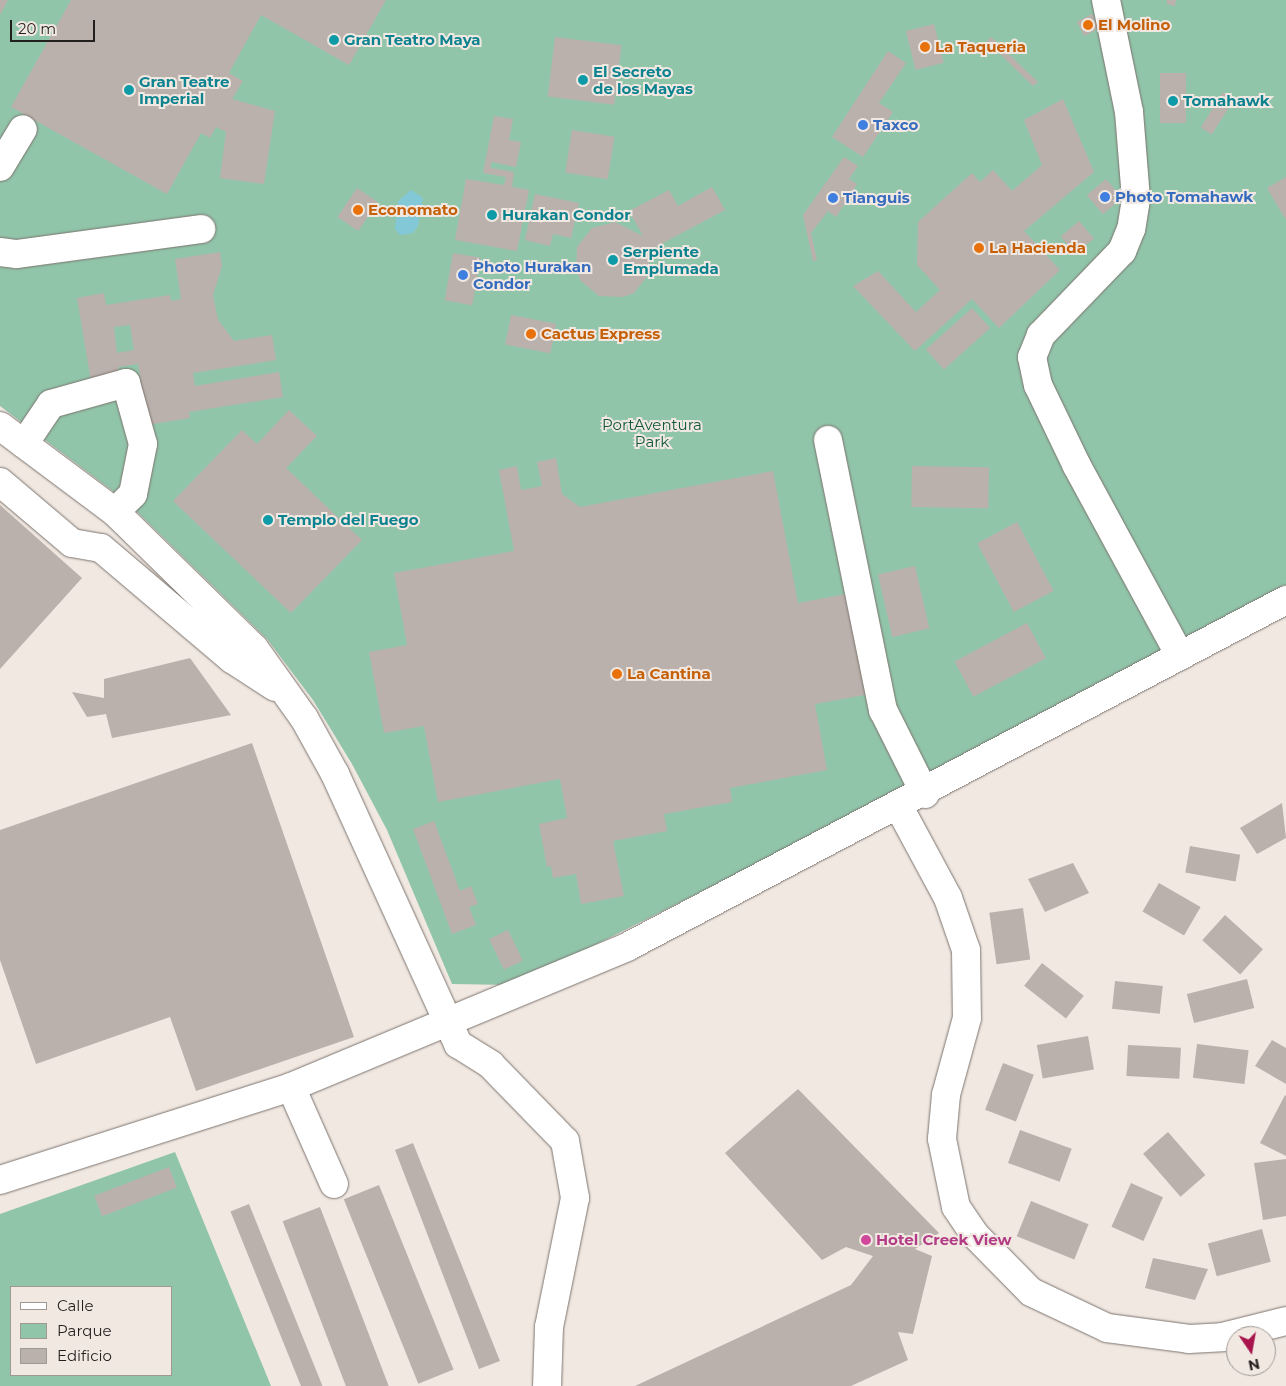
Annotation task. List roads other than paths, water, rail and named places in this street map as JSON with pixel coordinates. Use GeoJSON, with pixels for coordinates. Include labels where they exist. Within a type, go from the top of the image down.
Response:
{"type":"FeatureCollection","features":[{"type":"Feature","properties":{"kind":"lane"},"geometry":{"type":"LineString","coordinates":[[1106,0],[1129,112],[1136,199],[1131,229],[1122,251],[1041,335],[1032,357],[1038,386],[1077,466],[1180,656]]}},
{"type":"Feature","properties":{"kind":"lane"},"geometry":{"type":"LineString","coordinates":[[0,167],[23,129]]}},
{"type":"Feature","properties":{"kind":"lane"},"geometry":{"type":"LineString","coordinates":[[0,252],[17,254],[201,229]]}},
{"type":"Feature","properties":{"kind":"lane"},"geometry":{"type":"LineString","coordinates":[[24,444],[51,404],[126,383],[143,444],[133,494],[116,512]]}},
{"type":"Feature","properties":{"kind":"lane"},"geometry":{"type":"LineString","coordinates":[[0,426],[116,512],[197,587],[254,648],[286,694],[335,774],[381,868],[446,1024],[458,1044],[491,1065],[565,1141],[575,1198],[549,1327],[547,1386]]}},
{"type":"Feature","properties":{"kind":"lane"},"geometry":{"type":"LineString","coordinates":[[828,440],[883,710],[925,794]]}},
{"type":"Feature","properties":{"kind":"lane"},"geometry":{"type":"LineString","coordinates":[[0,482],[72,543],[101,548],[232,659],[286,694]]}},
{"type":"Feature","properties":{"kind":"lane"},"geometry":{"type":"LineString","coordinates":[[0,1180],[291,1087],[627,947],[925,794],[1286,600]]}},
{"type":"Feature","properties":{"kind":"lane"},"geometry":{"type":"LineString","coordinates":[[899,807],[948,898],[966,950],[967,1018],[946,1095],[942,1139],[956,1207],[975,1235],[1031,1292],[1106,1328],[1189,1339],[1222,1337],[1286,1321]]}},
{"type":"Feature","properties":{"kind":"lane"},"geometry":{"type":"LineString","coordinates":[[291,1087],[334,1184]]}},
{"type":"Feature","properties":{"kind":"water"},"geometry":{"type":"Polygon","coordinates":[[[411,190],[423,198],[418,226],[413,233],[400,235],[395,229],[398,201],[411,190]]]}},
{"type":"Feature","properties":{"kind":"place","name":"El Molino"},"geometry":{"type":"Point","coordinates":[1088,25]}},
{"type":"Feature","properties":{"kind":"place","name":"Gran Teatro Maya"},"geometry":{"type":"Point","coordinates":[334,40]}},
{"type":"Feature","properties":{"kind":"place","name":"La Taqueria"},"geometry":{"type":"Point","coordinates":[925,47]}},
{"type":"Feature","properties":{"kind":"place","name":"El Secreto de los Mayas"},"geometry":{"type":"Point","coordinates":[583,80]}},
{"type":"Feature","properties":{"kind":"place","name":"Gran Teatre Imperial"},"geometry":{"type":"Point","coordinates":[129,90]}},
{"type":"Feature","properties":{"kind":"place","name":"Tomahawk"},"geometry":{"type":"Point","coordinates":[1173,101]}},
{"type":"Feature","properties":{"kind":"place","name":"Taxco"},"geometry":{"type":"Point","coordinates":[863,125]}},
{"type":"Feature","properties":{"kind":"place","name":"Photo Tomahawk"},"geometry":{"type":"Point","coordinates":[1105,197]}},
{"type":"Feature","properties":{"kind":"place","name":"Tianguis"},"geometry":{"type":"Point","coordinates":[833,198]}},
{"type":"Feature","properties":{"kind":"place","name":"Economato"},"geometry":{"type":"Point","coordinates":[358,210]}},
{"type":"Feature","properties":{"kind":"place","name":"Hurakan Condor"},"geometry":{"type":"Point","coordinates":[492,215]}},
{"type":"Feature","properties":{"kind":"place","name":"La Hacienda"},"geometry":{"type":"Point","coordinates":[979,248]}},
{"type":"Feature","properties":{"kind":"place","name":"Serpiente Emplumada"},"geometry":{"type":"Point","coordinates":[613,260]}},
{"type":"Feature","properties":{"kind":"place","name":"Photo Hurakan Condor"},"geometry":{"type":"Point","coordinates":[463,275]}},
{"type":"Feature","properties":{"kind":"place","name":"Cactus Express"},"geometry":{"type":"Point","coordinates":[531,334]}},
{"type":"Feature","properties":{"kind":"place","name":"Templo del Fuego"},"geometry":{"type":"Point","coordinates":[268,520]}},
{"type":"Feature","properties":{"kind":"place","name":"La Cantina"},"geometry":{"type":"Point","coordinates":[617,674]}},
{"type":"Feature","properties":{"kind":"place","name":"Hotel Creek View"},"geometry":{"type":"Point","coordinates":[866,1240]}},
{"type":"Feature","properties":{"kind":"park label","name":"PortAventura Park"},"geometry":{"type":"Point","coordinates":[652,432]}}]}
